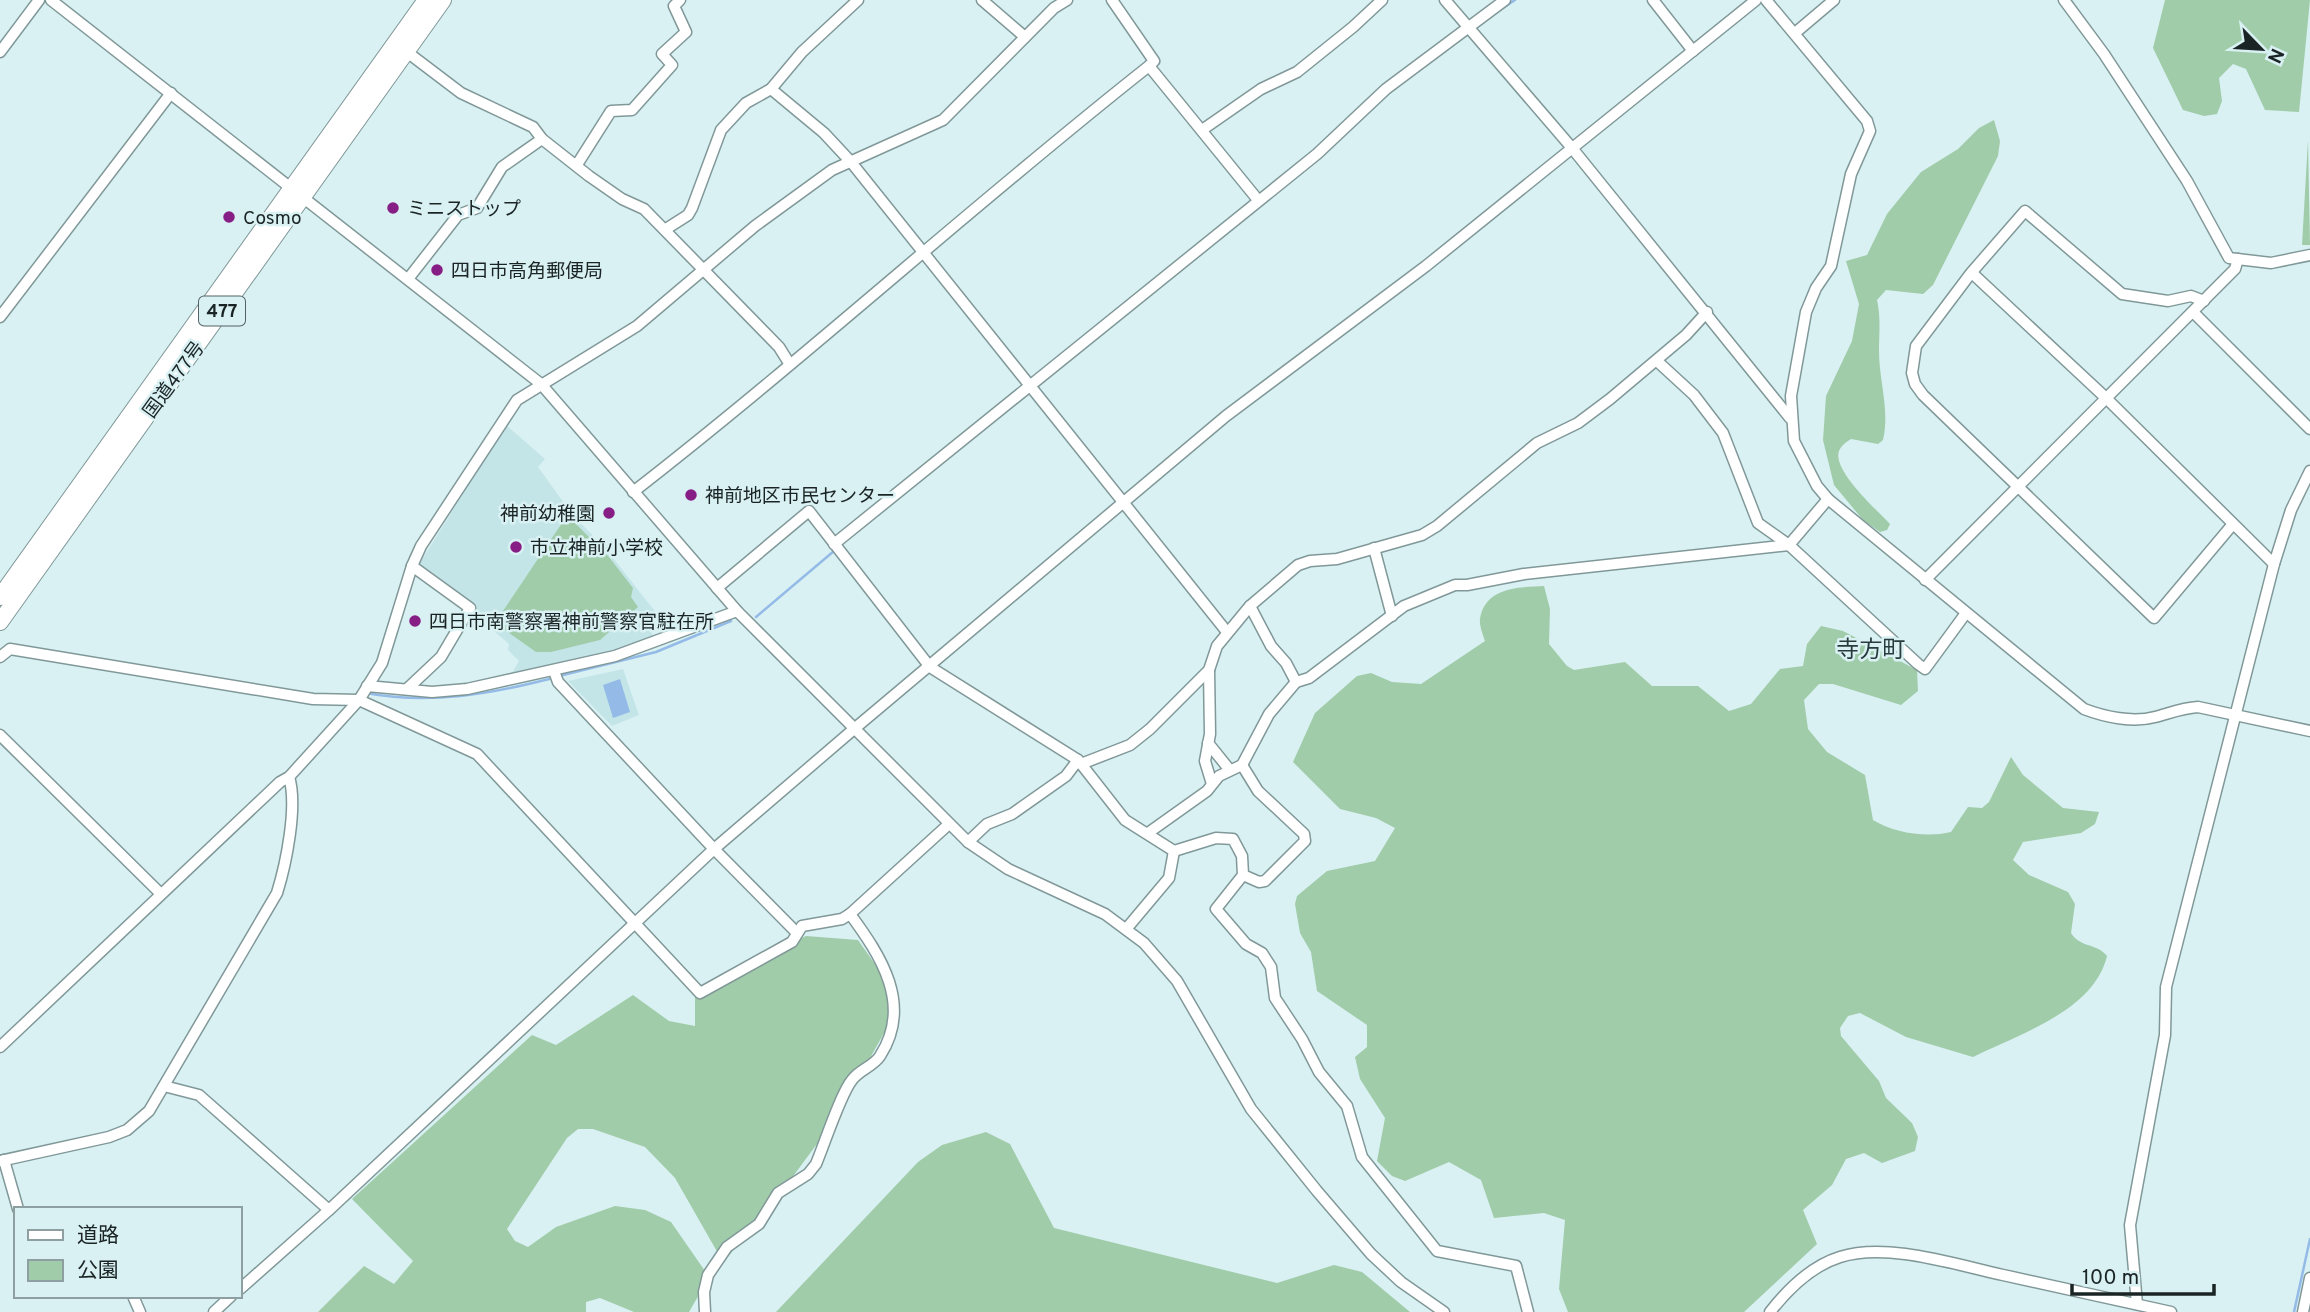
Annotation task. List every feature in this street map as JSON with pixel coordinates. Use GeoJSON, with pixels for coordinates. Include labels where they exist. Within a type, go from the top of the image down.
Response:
{"type":"FeatureCollection","features":[{"type":"Feature","properties":{"kind":"highway","name":"国道477号"},"geometry":{"type":"LineString","coordinates":[[0,622],[426,0]]}},
{"type":"Feature","properties":{"kind":"highway","name":"国道477号"},"geometry":{"type":"LineString","coordinates":[[0,597],[297,192],[407,52],[443,0]]}},
{"type":"Feature","properties":{"kind":"street"},"geometry":{"type":"LineString","coordinates":[[0,52],[39,0]]}},
{"type":"Feature","properties":{"kind":"street"},"geometry":{"type":"LineString","coordinates":[[51,0],[541,383],[737,611],[968,842],[1007,869],[1105,914],[1127,928],[1177,981],[1251,1109],[1317,1191],[1401,1282],[1444,1312]]}},
{"type":"Feature","properties":{"kind":"street"},"geometry":{"type":"LineString","coordinates":[[578,163],[611,111],[632,110],[672,65],[662,54],[686,32],[674,6],[680,0]]}},
{"type":"Feature","properties":{"kind":"street"},"geometry":{"type":"LineString","coordinates":[[666,229],[688,215],[692,208],[721,130],[746,103],[771,89],[802,52],[858,0]]}},
{"type":"Feature","properties":{"kind":"street"},"geometry":{"type":"LineString","coordinates":[[982,0],[1025,37]]}},
{"type":"Feature","properties":{"kind":"street"},"geometry":{"type":"LineString","coordinates":[[0,1047],[280,782],[289,777],[363,693],[386,654],[412,566],[428,536],[517,400],[637,326],[755,226],[832,170],[943,120],[1054,8],[1067,0]]}},
{"type":"Feature","properties":{"kind":"street"},"geometry":{"type":"LineString","coordinates":[[633,492],[740,409],[789,363],[922,251],[1150,66],[1154,61],[1112,0]]}},
{"type":"Feature","properties":{"kind":"street"},"geometry":{"type":"LineString","coordinates":[[1202,130],[1261,89],[1297,72],[1382,0]]}},
{"type":"Feature","properties":{"kind":"street"},"geometry":{"type":"LineString","coordinates":[[1445,0],[1572,148],[1790,418]]}},
{"type":"Feature","properties":{"kind":"street"},"geometry":{"type":"LineString","coordinates":[[836,547],[1317,154],[1386,89],[1505,0]]}},
{"type":"Feature","properties":{"kind":"street"},"geometry":{"type":"LineString","coordinates":[[1653,0],[1693,51]]}},
{"type":"Feature","properties":{"kind":"street"},"geometry":{"type":"LineString","coordinates":[[242,1287],[329,1210],[715,849],[854,729],[1124,504],[1226,415],[1426,266],[1756,0]]}},
{"type":"Feature","properties":{"kind":"street"},"geometry":{"type":"LineString","coordinates":[[1766,0],[1867,121],[1870,131],[1851,174],[1831,266],[1816,288],[1806,312],[1794,366],[1790,418],[1794,441],[1817,486],[1828,499],[2084,709],[2129,719],[2152,718],[2180,708],[2198,707],[2310,731]]}},
{"type":"Feature","properties":{"kind":"street"},"geometry":{"type":"LineString","coordinates":[[1796,33],[1834,0]]}},
{"type":"Feature","properties":{"kind":"street"},"geometry":{"type":"LineString","coordinates":[[2064,0],[2104,54],[2187,181],[2229,258],[2271,263],[2310,255]]}},
{"type":"Feature","properties":{"kind":"street"},"geometry":{"type":"LineString","coordinates":[[407,52],[461,93],[533,127],[542,139],[578,163],[600,184],[622,199],[644,209],[779,347],[789,363]]}},
{"type":"Feature","properties":{"kind":"street"},"geometry":{"type":"LineString","coordinates":[[1150,66],[1258,200]]}},
{"type":"Feature","properties":{"kind":"street"},"geometry":{"type":"LineString","coordinates":[[771,89],[824,133],[852,162],[1227,632]]}},
{"type":"Feature","properties":{"kind":"street"},"geometry":{"type":"LineString","coordinates":[[0,317],[171,93]]}},
{"type":"Feature","properties":{"kind":"street"},"geometry":{"type":"LineString","coordinates":[[408,279],[458,215],[477,208],[502,167],[542,139]]}},
{"type":"Feature","properties":{"kind":"street"},"geometry":{"type":"LineString","coordinates":[[2204,301],[2191,296],[2168,301],[2122,294],[2025,211],[1972,273],[1916,346],[1912,373],[1915,384],[1923,394],[2154,618],[2233,524]]}},
{"type":"Feature","properties":{"kind":"street"},"geometry":{"type":"LineString","coordinates":[[1925,580],[2235,270],[2238,259]]}},
{"type":"Feature","properties":{"kind":"street"},"geometry":{"type":"LineString","coordinates":[[1972,273],[2106,398],[2274,564]]}},
{"type":"Feature","properties":{"kind":"street"},"geometry":{"type":"LineString","coordinates":[[1212,784],[1205,761],[1208,743],[1209,670],[1217,646],[1250,606],[1298,565],[1310,561],[1337,559],[1422,535],[1437,526],[1536,443],[1578,423],[1657,360],[1707,312]]}},
{"type":"Feature","properties":{"kind":"street"},"geometry":{"type":"LineString","coordinates":[[2193,312],[2310,428]]}},
{"type":"Feature","properties":{"kind":"street"},"geometry":{"type":"LineString","coordinates":[[1657,360],[1694,395],[1723,433],[1758,523],[1789,545],[1925,669],[1966,613]]}},
{"type":"Feature","properties":{"kind":"street"},"geometry":{"type":"LineString","coordinates":[[2138,1307],[2130,1226],[2165,1035],[2166,987],[2274,564],[2291,510],[2310,471]]}},
{"type":"Feature","properties":{"kind":"street"},"geometry":{"type":"LineString","coordinates":[[1148,833],[1207,791],[1229,769],[1242,765],[1269,713],[1296,682],[1309,678],[1404,606],[1455,585],[1524,574],[1789,545],[1828,499]]}},
{"type":"Feature","properties":{"kind":"street"},"geometry":{"type":"LineString","coordinates":[[717,588],[809,511],[930,667],[1080,762],[1125,820],[1174,851]]}},
{"type":"Feature","properties":{"kind":"street"},"geometry":{"type":"LineString","coordinates":[[1374,548],[1392,616]]}},
{"type":"Feature","properties":{"kind":"street"},"geometry":{"type":"LineString","coordinates":[[407,689],[441,657],[470,608],[412,566]]}},
{"type":"Feature","properties":{"kind":"street"},"geometry":{"type":"LineString","coordinates":[[1250,606],[1271,646],[1286,663],[1296,682]]}},
{"type":"Feature","properties":{"kind":"street"},"geometry":{"type":"LineString","coordinates":[[0,657],[10,649],[313,699],[407,689],[447,692],[555,675],[647,646],[737,611]]}},
{"type":"Feature","properties":{"kind":"street"},"geometry":{"type":"LineString","coordinates":[[968,842],[987,824],[1012,814],[1066,776],[1080,762],[1130,745],[1209,670]]}},
{"type":"Feature","properties":{"kind":"street"},"geometry":{"type":"LineString","coordinates":[[555,675],[715,849],[796,932]]}},
{"type":"Feature","properties":{"kind":"street"},"geometry":{"type":"LineString","coordinates":[[363,693],[477,754],[701,993],[792,942],[802,926],[842,919],[850,914],[949,824]]}},
{"type":"Feature","properties":{"kind":"street"},"geometry":{"type":"LineString","coordinates":[[0,736],[162,894]]}},
{"type":"Feature","properties":{"kind":"street"},"geometry":{"type":"LineString","coordinates":[[1208,743],[1229,769]]}},
{"type":"Feature","properties":{"kind":"street"},"geometry":{"type":"LineString","coordinates":[[1242,765],[1258,790],[1304,834],[1305,841],[1265,881],[1259,882],[1243,875]]}},
{"type":"Feature","properties":{"kind":"street"},"geometry":{"type":"LineString","coordinates":[[17,1207],[2,1161],[33,1156],[127,1130],[149,1111],[276,893],[284,872],[294,792],[289,777]]}},
{"type":"Feature","properties":{"kind":"street"},"geometry":{"type":"LineString","coordinates":[[1174,851],[1227,836],[1239,846],[1243,875],[1216,909],[1246,944],[1262,953],[1271,967],[1275,998],[1303,1039],[1319,1072],[1347,1106],[1362,1157],[1437,1251],[1516,1266],[1528,1312]]}},
{"type":"Feature","properties":{"kind":"street"},"geometry":{"type":"LineString","coordinates":[[1127,928],[1168,878],[1174,851]]}},
{"type":"Feature","properties":{"kind":"street"},"geometry":{"type":"LineString","coordinates":[[705,1312],[704,1292],[714,1266],[734,1240],[764,1218],[778,1193],[808,1174],[816,1164],[851,1080],[879,1058],[890,1036],[895,1009],[892,989],[884,967],[850,914]]}},
{"type":"Feature","properties":{"kind":"street"},"geometry":{"type":"LineString","coordinates":[[164,1086],[199,1094],[329,1210]]}},
{"type":"Feature","properties":{"kind":"street"},"geometry":{"type":"LineString","coordinates":[[1770,1312],[1783,1295],[1812,1270],[1838,1257],[1870,1254],[1931,1259],[2138,1307],[2171,1312]]}},
{"type":"Feature","properties":{"kind":"street"},"geometry":{"type":"LineString","coordinates":[[2303,1312],[2310,1278]]}},
{"type":"Feature","properties":{"kind":"street"},"geometry":{"type":"LineString","coordinates":[[214,1312],[230,1298]]}},
{"type":"Feature","properties":{"kind":"shaded area","name":"市立神前小学校"},"geometry":{"type":"Polygon","coordinates":[[[506,425],[545,459],[538,467],[572,514],[606,549],[657,614],[645,621],[655,639],[615,651],[512,673],[519,661],[508,650],[509,644],[418,566],[506,425]]]}},
{"type":"Feature","properties":{"kind":"shaded area"},"geometry":{"type":"Polygon","coordinates":[[[623,669],[639,715],[612,726],[568,681],[623,669]]]}},
{"type":"Feature","properties":{"kind":"green space"},"geometry":{"type":"Polygon","coordinates":[[[2165,0],[2310,0],[2299,112],[2265,110],[2246,69],[2233,64],[2219,78],[2222,101],[2217,114],[2204,116],[2183,110],[2153,48],[2165,0]]]}},
{"type":"Feature","properties":{"kind":"green space"},"geometry":{"type":"Polygon","coordinates":[[[1994,120],[2000,141],[1998,156],[1933,285],[1923,294],[1886,290],[1877,300],[1879,362],[1885,407],[1883,440],[1878,444],[1851,439],[1840,449],[1839,459],[1849,479],[1890,524],[1887,530],[1880,532],[1863,520],[1834,485],[1823,440],[1826,396],[1852,341],[1859,304],[1846,261],[1867,255],[1887,214],[1921,172],[1958,149],[1979,128],[1994,120]]]}},
{"type":"Feature","properties":{"kind":"green space"},"geometry":{"type":"Polygon","coordinates":[[[2308,140],[2310,245],[2302,245],[2308,140]]]}},
{"type":"Feature","properties":{"kind":"green space"},"geometry":{"type":"Polygon","coordinates":[[[572,520],[609,557],[633,588],[631,597],[638,607],[600,640],[551,652],[536,652],[495,623],[562,523],[572,520]]]}},
{"type":"Feature","properties":{"kind":"green space"},"geometry":{"type":"Polygon","coordinates":[[[1544,586],[1550,609],[1549,644],[1567,666],[1574,670],[1625,662],[1652,686],[1698,686],[1729,711],[1751,704],[1780,669],[1803,666],[1807,644],[1821,626],[1843,631],[1917,670],[1918,691],[1901,705],[1833,684],[1819,684],[1804,700],[1808,729],[1827,752],[1865,775],[1873,820],[1881,824],[1921,834],[1951,832],[1968,807],[1982,808],[1989,802],[2011,757],[2023,775],[2063,808],[2099,812],[2095,824],[2081,833],[2023,842],[2013,860],[2029,875],[2068,892],[2075,904],[2071,933],[2079,941],[2107,956],[2099,975],[2087,992],[2052,1018],[1973,1057],[1906,1037],[1860,1013],[1848,1016],[1840,1028],[1841,1036],[1879,1081],[1886,1098],[1912,1123],[1918,1137],[1915,1151],[1882,1163],[1864,1153],[1846,1159],[1832,1185],[1803,1210],[1817,1244],[1744,1312],[1568,1312],[1559,1289],[1565,1220],[1544,1213],[1494,1218],[1481,1180],[1449,1162],[1405,1181],[1392,1176],[1377,1161],[1385,1118],[1360,1079],[1355,1057],[1367,1047],[1367,1025],[1317,991],[1311,952],[1300,933],[1295,904],[1297,896],[1327,871],[1375,861],[1395,828],[1376,818],[1340,809],[1293,762],[1315,713],[1357,676],[1371,673],[1392,682],[1421,684],[1485,641],[1480,619],[1489,600],[1514,588],[1544,586]]]}},
{"type":"Feature","properties":{"kind":"green space"},"geometry":{"type":"Polygon","coordinates":[[[806,936],[858,940],[891,987],[893,1017],[837,1117],[765,1214],[723,1262],[675,1178],[645,1147],[593,1129],[578,1129],[567,1138],[507,1229],[515,1241],[528,1247],[556,1227],[615,1206],[645,1210],[671,1222],[705,1271],[704,1286],[689,1312],[634,1312],[600,1298],[586,1302],[586,1312],[318,1312],[364,1266],[394,1284],[413,1261],[352,1199],[532,1035],[556,1045],[633,995],[669,1021],[695,1026],[695,996],[763,955],[806,936]]]}},
{"type":"Feature","properties":{"kind":"green space"},"geometry":{"type":"Polygon","coordinates":[[[986,1132],[1010,1144],[1054,1228],[1277,1283],[1334,1265],[1362,1272],[1410,1312],[776,1312],[918,1162],[942,1145],[986,1132]]]}},
{"type":"Feature","properties":{"kind":"water"},"geometry":{"type":"Polygon","coordinates":[[[620,679],[630,712],[613,718],[603,685],[620,679]]]}},
{"type":"Feature","properties":{"kind":"waterway"},"geometry":{"type":"LineString","coordinates":[[1497,12],[1515,0]]}},
{"type":"Feature","properties":{"kind":"waterway"},"geometry":{"type":"LineString","coordinates":[[756,617],[834,551]]}},
{"type":"Feature","properties":{"kind":"waterway"},"geometry":{"type":"LineString","coordinates":[[559,676],[656,652],[731,621]]}},
{"type":"Feature","properties":{"kind":"waterway"},"geometry":{"type":"LineString","coordinates":[[366,693],[437,698],[507,689],[553,678]]}},
{"type":"Feature","properties":{"kind":"waterway"},"geometry":{"type":"LineString","coordinates":[[2294,1312],[2310,1239]]}},
{"type":"Feature","properties":{"kind":"place","name":"ミニストップ"},"geometry":{"type":"Point","coordinates":[393,208]}},
{"type":"Feature","properties":{"kind":"place","name":"Cosmo"},"geometry":{"type":"Point","coordinates":[229,217]}},
{"type":"Feature","properties":{"kind":"place","name":"四日市高角郵便局"},"geometry":{"type":"Point","coordinates":[437,270]}},
{"type":"Feature","properties":{"kind":"place","name":"神前地区市民センター"},"geometry":{"type":"Point","coordinates":[691,495]}},
{"type":"Feature","properties":{"kind":"place","name":"神前幼稚園"},"geometry":{"type":"Point","coordinates":[609,513]}},
{"type":"Feature","properties":{"kind":"place","name":"市立神前小学校"},"geometry":{"type":"Point","coordinates":[516,547]}},
{"type":"Feature","properties":{"kind":"place","name":"四日市南警察署神前警察官駐在所"},"geometry":{"type":"Point","coordinates":[415,621]}},
{"type":"Feature","properties":{"kind":"district","name":"寺方町"},"geometry":{"type":"Point","coordinates":[1871,649]}}]}
